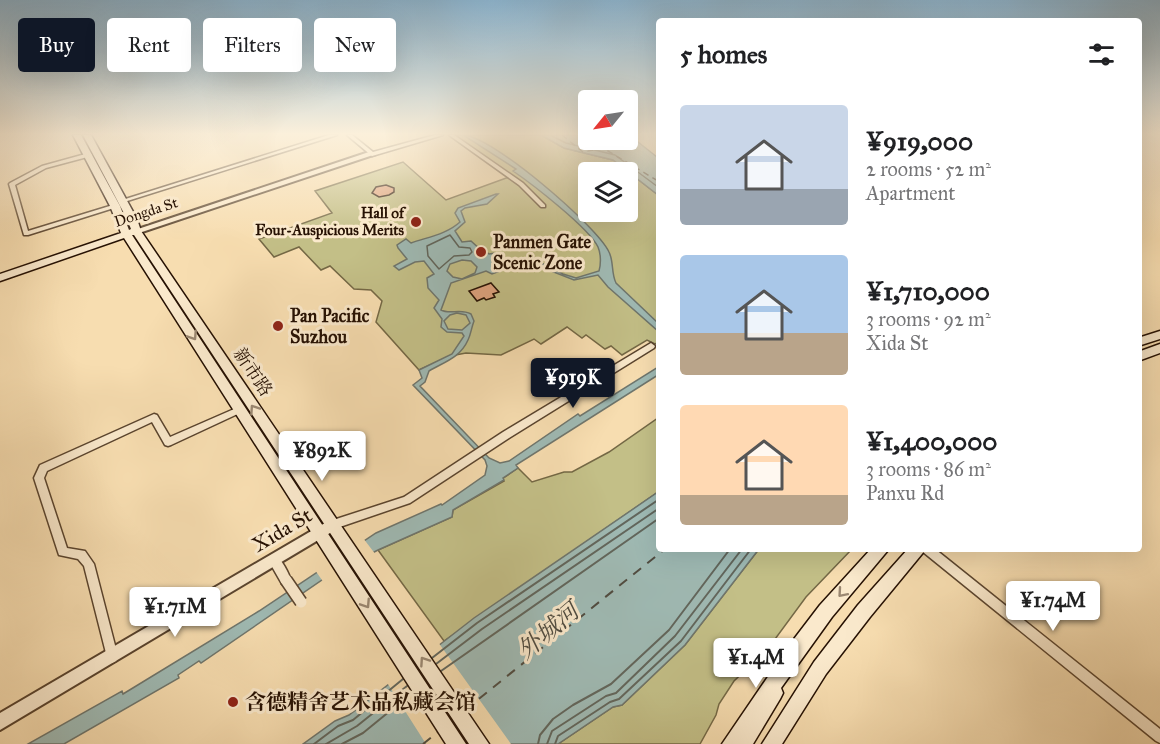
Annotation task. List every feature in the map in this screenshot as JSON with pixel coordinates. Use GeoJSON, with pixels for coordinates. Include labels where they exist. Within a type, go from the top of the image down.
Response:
{"type":"FeatureCollection","features":[{"type":"Feature","properties":{"kind":"main road","name":"新市路"},"geometry":{"type":"LineString","coordinates":[[97,170],[119,204]]}},
{"type":"Feature","properties":{"kind":"main road","name":"新市路"},"geometry":{"type":"LineString","coordinates":[[102,170],[131,233],[241,409],[326,529]]}},
{"type":"Feature","properties":{"kind":"main road","name":"新市路"},"geometry":{"type":"LineString","coordinates":[[131,233],[341,552],[457,744]]}},
{"type":"Feature","properties":{"kind":"main road","name":"Dongda St"},"geometry":{"type":"LineString","coordinates":[[0,278],[131,233]]}},
{"type":"Feature","properties":{"kind":"main road"},"geometry":{"type":"LineString","coordinates":[[1142,341],[1160,335]]}},
{"type":"Feature","properties":{"kind":"main road"},"geometry":{"type":"LineString","coordinates":[[1142,355],[1160,348]]}},
{"type":"Feature","properties":{"kind":"main road","name":"新市路"},"geometry":{"type":"LineString","coordinates":[[341,552],[480,744]]}},
{"type":"Feature","properties":{"kind":"main road"},"geometry":{"type":"LineString","coordinates":[[731,744],[796,649],[878,552]]}},
{"type":"Feature","properties":{"kind":"main road"},"geometry":{"type":"LineString","coordinates":[[764,744],[781,717],[864,611],[915,552]]}},
{"type":"Feature","properties":{"kind":"main road"},"geometry":{"type":"LineString","coordinates":[[742,744],[765,710],[796,649]]}},
{"type":"Feature","properties":{"kind":"main road"},"geometry":{"type":"LineString","coordinates":[[771,744],[820,668]]}},
{"type":"Feature","properties":{"kind":"street"},"geometry":{"type":"LineString","coordinates":[[37,170],[12,184],[26,234],[226,170]]}},
{"type":"Feature","properties":{"kind":"street","name":"Dongda St"},"geometry":{"type":"LineString","coordinates":[[131,233],[324,170]]}},
{"type":"Feature","properties":{"kind":"street"},"geometry":{"type":"LineString","coordinates":[[501,170],[521,184],[543,206]]}},
{"type":"Feature","properties":{"kind":"street","name":"Xida St"},"geometry":{"type":"LineString","coordinates":[[0,722],[326,529],[407,500],[482,450],[651,346]]}},
{"type":"Feature","properties":{"kind":"street"},"geometry":{"type":"LineString","coordinates":[[112,657],[89,564],[81,554],[63,552],[39,478],[43,468],[154,417],[168,442],[241,409]]}},
{"type":"Feature","properties":{"kind":"street"},"geometry":{"type":"LineString","coordinates":[[931,552],[1160,737]]}},
{"type":"Feature","properties":{"kind":"street"},"geometry":{"type":"LineString","coordinates":[[274,560],[301,602]]}},
{"type":"Feature","properties":{"kind":"shaded area","name":"Panmen Gate Scenic Zone"},"geometry":{"type":"Polygon","coordinates":[[[380,170],[412,170],[446,200],[509,177],[499,170],[578,170],[578,222],[638,222],[638,179],[656,193],[656,343],[647,340],[622,355],[611,346],[605,349],[586,335],[582,338],[567,327],[541,344],[534,339],[501,355],[466,353],[450,356],[419,370],[376,322],[382,301],[371,290],[354,289],[330,266],[321,270],[299,247],[274,257],[259,239],[332,213],[315,191],[380,170]]]}},
{"type":"Feature","properties":{"kind":"shaded area"},"geometry":{"type":"Polygon","coordinates":[[[656,419],[656,493],[444,641],[378,550],[452,517],[453,510],[504,481],[502,479],[518,468],[532,482],[564,472],[572,472],[609,452],[656,419]]]}},
{"type":"Feature","properties":{"kind":"shaded area"},"geometry":{"type":"Polygon","coordinates":[[[757,552],[849,552],[806,597],[767,650],[734,681],[719,704],[716,715],[700,744],[558,744],[613,707],[622,705],[685,645],[757,552]]]}},
{"type":"Feature","properties":{"kind":"water"},"geometry":{"type":"Polygon","coordinates":[[[524,170],[578,216],[578,222],[585,223],[609,252],[616,283],[656,321],[656,329],[608,287],[598,275],[574,280],[541,267],[508,268],[492,274],[486,271],[451,283],[441,310],[471,314],[474,321],[470,336],[461,351],[429,371],[425,382],[420,386],[489,458],[500,463],[509,461],[578,414],[580,416],[656,368],[656,376],[516,465],[518,468],[503,478],[504,480],[453,510],[452,517],[378,550],[325,578],[201,663],[199,661],[178,675],[179,678],[64,744],[28,744],[122,691],[123,694],[259,611],[376,533],[442,505],[485,475],[487,466],[485,460],[413,385],[422,378],[419,370],[452,354],[464,336],[462,333],[447,332],[441,327],[442,319],[434,308],[439,300],[428,288],[427,278],[434,274],[424,261],[415,262],[399,270],[394,266],[407,259],[397,245],[406,239],[411,243],[449,230],[460,222],[455,213],[458,208],[498,194],[487,204],[465,208],[461,211],[465,222],[455,231],[462,242],[471,241],[489,254],[496,253],[494,259],[502,264],[544,264],[576,278],[599,271],[600,253],[593,239],[513,171],[524,170]],[[462,260],[450,264],[447,271],[453,277],[462,279],[475,273],[477,267],[471,261],[462,260]],[[457,313],[450,315],[444,321],[448,329],[462,330],[470,323],[466,315],[457,313]]]}},
{"type":"Feature","properties":{"kind":"water"},"geometry":{"type":"Polygon","coordinates":[[[638,170],[656,170],[656,193],[638,179],[638,170]]]}},
{"type":"Feature","properties":{"kind":"water","name":"外城河"},"geometry":{"type":"Polygon","coordinates":[[[656,493],[656,552],[757,552],[685,645],[622,705],[613,707],[558,744],[303,744],[335,721],[349,715],[474,618],[656,493]]]}},
{"type":"Feature","properties":{"kind":"pier"},"geometry":{"type":"Polygon","coordinates":[[[363,538],[376,555],[324,583],[315,570],[363,538]]]}},
{"type":"Feature","properties":{"kind":"pier"},"geometry":{"type":"Polygon","coordinates":[[[438,642],[511,744],[426,744],[386,681],[438,642]]]}},
{"type":"Feature","properties":{"kind":"building"},"geometry":{"type":"Polygon","coordinates":[[[386,185],[394,188],[394,192],[379,197],[372,193],[376,187],[386,185]]]}},
{"type":"Feature","properties":{"kind":"building"},"geometry":{"type":"Polygon","coordinates":[[[491,283],[499,292],[493,294],[495,297],[477,301],[469,291],[491,283]]]}},
{"type":"Feature","properties":{"kind":"ferry route"},"geometry":{"type":"LineString","coordinates":[[639,170],[656,180]]}},
{"type":"Feature","properties":{"kind":"ferry route"},"geometry":{"type":"LineString","coordinates":[[465,710],[661,552]]}},
{"type":"Feature","properties":{"kind":"ferry route"},"geometry":{"type":"LineString","coordinates":[[423,744],[438,732]]}},
{"type":"Feature","properties":{"kind":"place","name":"Hall of Four-Auspicious Merits"},"geometry":{"type":"Point","coordinates":[416,222]}},
{"type":"Feature","properties":{"kind":"place","name":"Panmen Gate Scenic Zone"},"geometry":{"type":"Point","coordinates":[481,252]}},
{"type":"Feature","properties":{"kind":"place","name":"Pan Pacific Suzhou"},"geometry":{"type":"Point","coordinates":[278,326]}},
{"type":"Feature","properties":{"kind":"place","name":"含德精舍艺术品私藏会馆"},"geometry":{"type":"Point","coordinates":[233,702]}}]}
